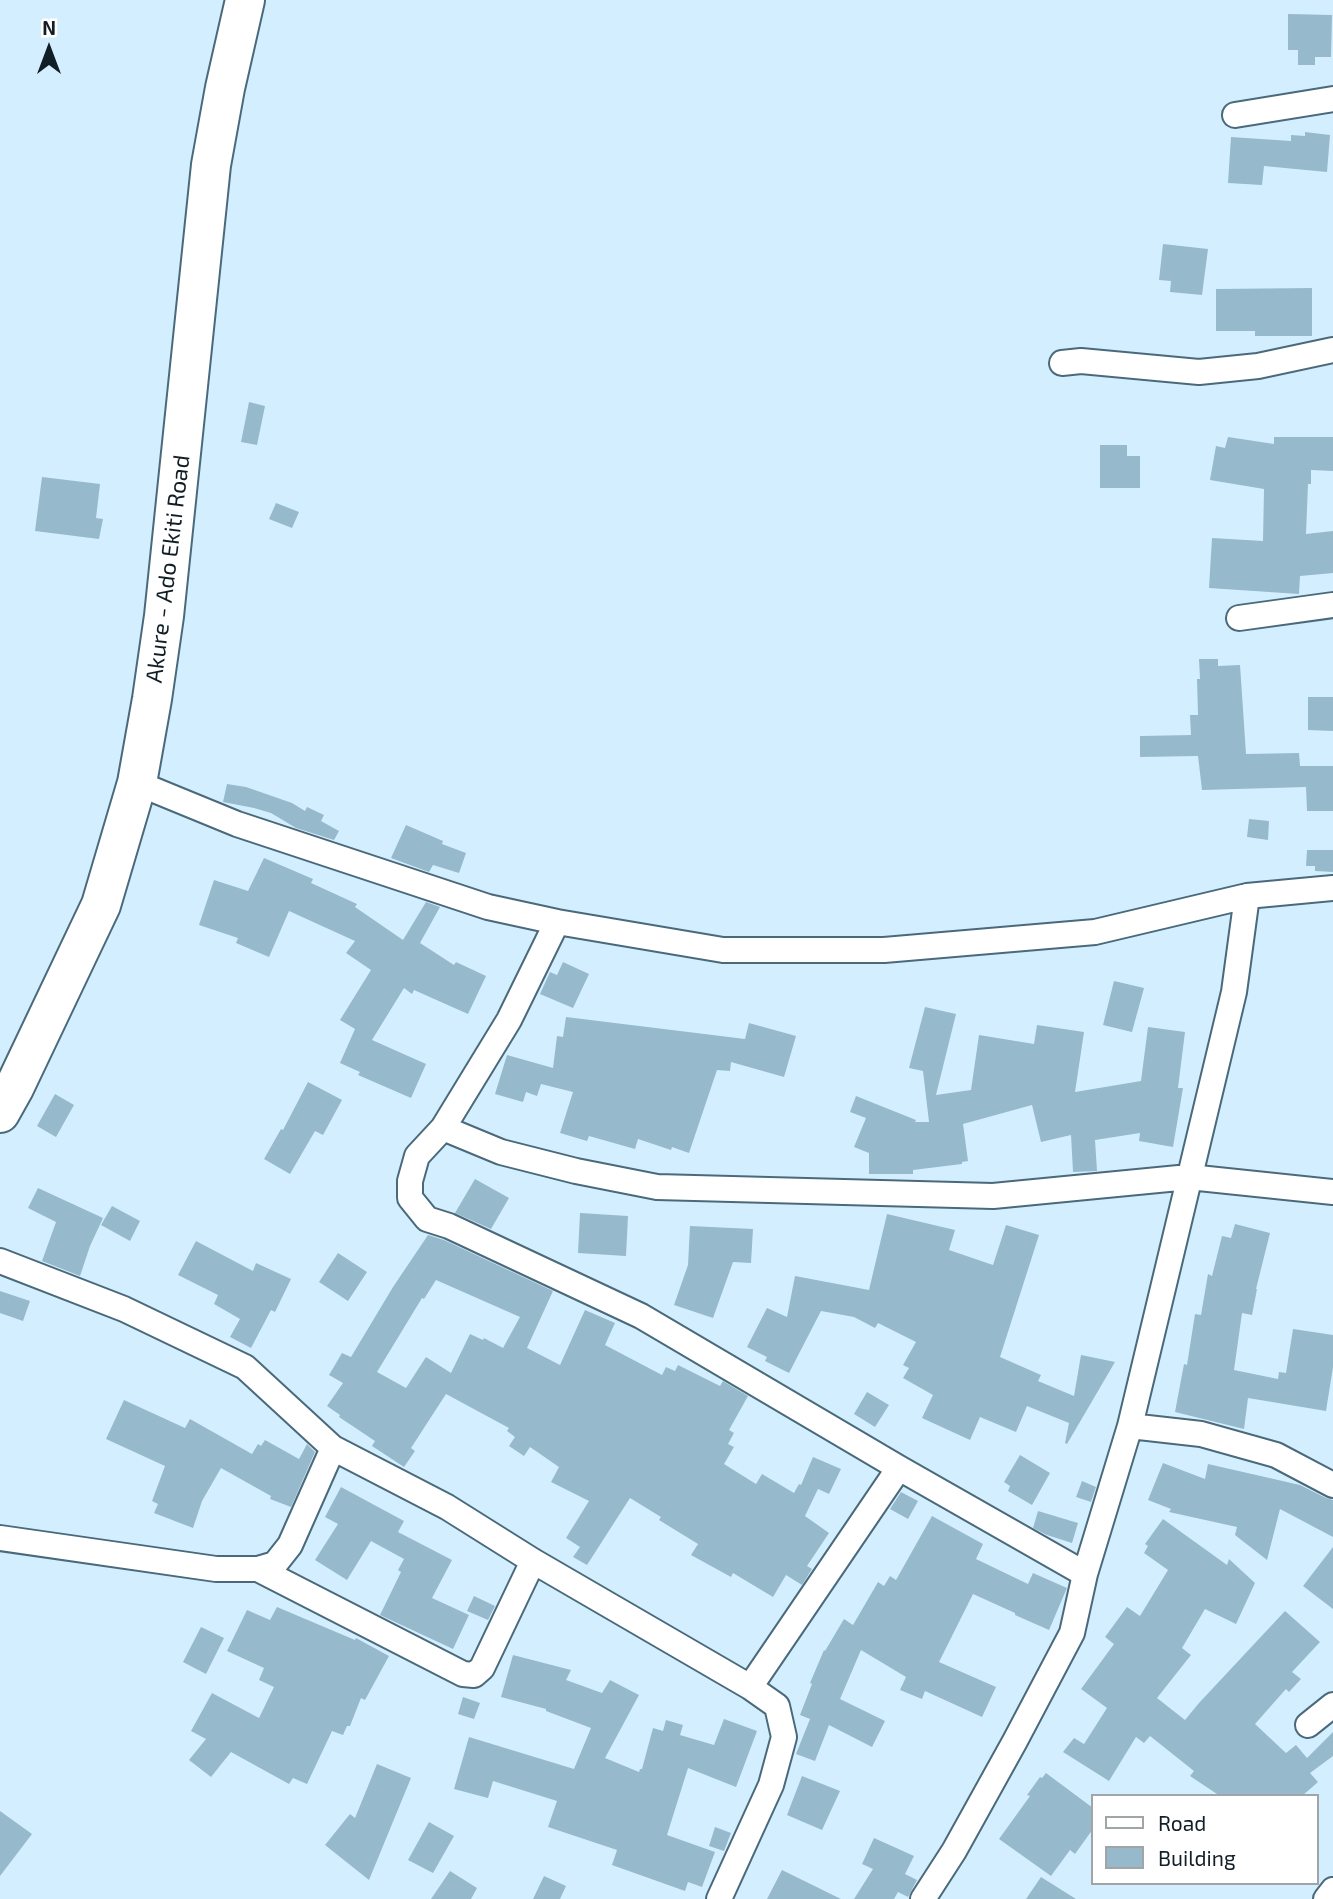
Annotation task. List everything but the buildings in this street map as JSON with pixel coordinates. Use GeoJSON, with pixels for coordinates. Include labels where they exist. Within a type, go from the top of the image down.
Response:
{"type":"FeatureCollection","features":[{"type":"Feature","properties":{"kind":"main road","name":"Akure - Ado Ekiti Road"},"geometry":{"type":"LineString","coordinates":[[0,1113],[101,905],[137,783],[164,617],[211,165],[245,0]]}},
{"type":"Feature","properties":{"kind":"street"},"geometry":{"type":"LineString","coordinates":[[1235,115],[1333,99]]}},
{"type":"Feature","properties":{"kind":"street"},"geometry":{"type":"LineString","coordinates":[[1062,363],[1081,361],[1199,372],[1258,366],[1333,350]]}},
{"type":"Feature","properties":{"kind":"street"},"geometry":{"type":"LineString","coordinates":[[1239,618],[1333,606]]}},
{"type":"Feature","properties":{"kind":"street"},"geometry":{"type":"LineString","coordinates":[[137,783],[237,824],[488,908],[723,950],[884,950],[1096,932],[1247,895],[1333,888]]}},
{"type":"Feature","properties":{"kind":"street"},"geometry":{"type":"LineString","coordinates":[[923,1899],[954,1851],[1072,1633],[1085,1574],[1130,1426],[1234,992],[1247,895]]}},
{"type":"Feature","properties":{"kind":"street"},"geometry":{"type":"LineString","coordinates":[[557,922],[509,1020],[443,1128],[417,1156],[410,1181],[410,1198],[427,1219],[485,1242],[641,1316],[1085,1574]]}},
{"type":"Feature","properties":{"kind":"street"},"geometry":{"type":"LineString","coordinates":[[443,1128],[501,1152],[576,1171],[657,1187],[993,1196],[1189,1177],[1333,1192]]}},
{"type":"Feature","properties":{"kind":"street"},"geometry":{"type":"LineString","coordinates":[[0,1262],[124,1309],[245,1367],[333,1448],[447,1507],[533,1561],[750,1687],[777,1706],[784,1737],[771,1785],[719,1899]]}},
{"type":"Feature","properties":{"kind":"street"},"geometry":{"type":"LineString","coordinates":[[1130,1426],[1201,1434],[1276,1455],[1333,1485]]}},
{"type":"Feature","properties":{"kind":"street"},"geometry":{"type":"LineString","coordinates":[[0,1538],[216,1569],[258,1569],[275,1564],[290,1545],[333,1448]]}},
{"type":"Feature","properties":{"kind":"street"},"geometry":{"type":"LineString","coordinates":[[750,1687],[899,1468]]}},
{"type":"Feature","properties":{"kind":"street"},"geometry":{"type":"LineString","coordinates":[[258,1569],[463,1674],[474,1675],[482,1668],[533,1561]]}},
{"type":"Feature","properties":{"kind":"street"},"geometry":{"type":"LineString","coordinates":[[1308,1725],[1333,1705]]}},
{"type":"Feature","properties":{"kind":"street"},"geometry":{"type":"LineString","coordinates":[[1326,1899],[1333,1890]]}}]}
